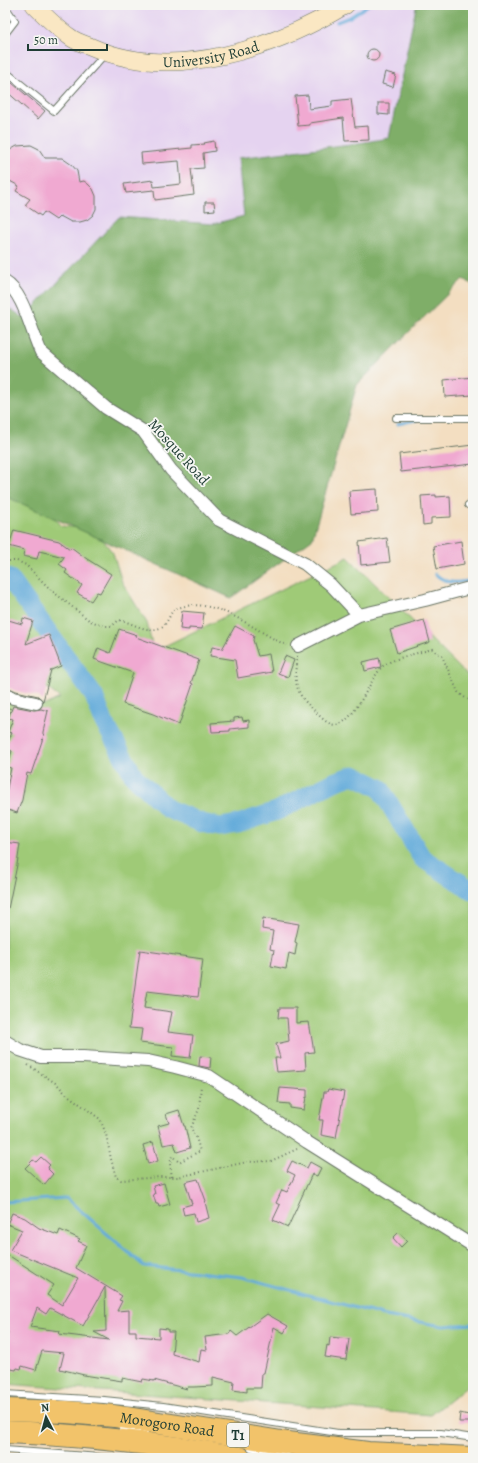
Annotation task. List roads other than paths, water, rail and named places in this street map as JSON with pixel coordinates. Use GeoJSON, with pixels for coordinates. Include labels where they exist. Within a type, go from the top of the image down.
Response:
{"type":"FeatureCollection","features":[{"type":"Feature","properties":{"kind":"highway","name":"Morogoro Road"},"geometry":{"type":"LineString","coordinates":[[5,1410],[66,1412],[114,1416],[288,1443],[368,1453],[472,1458]]}},
{"type":"Feature","properties":{"kind":"highway","name":"Morogoro Road"},"geometry":{"type":"LineString","coordinates":[[5,1432],[55,1434],[204,1451],[245,1451]]}},
{"type":"Feature","properties":{"kind":"street","name":"University Road"},"geometry":{"type":"LineString","coordinates":[[34,5],[44,16],[70,38],[106,53],[133,59],[165,62],[204,58],[250,49],[281,37],[346,5]]}},
{"type":"Feature","properties":{"kind":"street","name":"Mosque Road"},"geometry":{"type":"LineString","coordinates":[[5,282],[12,286],[20,297],[35,340],[41,352],[106,408],[143,431],[171,470],[219,520],[305,564],[331,584],[359,615]]}},
{"type":"Feature","properties":{"kind":"street"},"geometry":{"type":"LineString","coordinates":[[292,645],[359,615],[473,587]]}},
{"type":"Feature","properties":{"kind":"street"},"geometry":{"type":"LineString","coordinates":[[5,693],[13,698],[36,703]]}},
{"type":"Feature","properties":{"kind":"street"},"geometry":{"type":"LineString","coordinates":[[5,1041],[20,1050],[41,1057],[84,1057],[148,1061],[209,1076],[307,1142],[473,1246]]}},
{"type":"Feature","properties":{"kind":"lane"},"geometry":{"type":"LineString","coordinates":[[5,6],[15,21],[5,34]]}},
{"type":"Feature","properties":{"kind":"lane"},"geometry":{"type":"LineString","coordinates":[[5,71],[54,111],[106,53]]}},
{"type":"Feature","properties":{"kind":"lane"},"geometry":{"type":"LineString","coordinates":[[396,418],[473,418]]}},
{"type":"Feature","properties":{"kind":"lane"},"geometry":{"type":"LineString","coordinates":[[5,1394],[104,1400],[163,1406],[338,1433],[441,1433],[473,1438]]}},
{"type":"Feature","properties":{"kind":"lane","name":"Morogoro Road"},"geometry":{"type":"LineString","coordinates":[[112,1429],[155,1434]]}},
{"type":"Feature","properties":{"kind":"lane"},"geometry":{"type":"LineString","coordinates":[[5,1450],[114,1458]]}},
{"type":"Feature","properties":{"kind":"lane","name":"Morogoro Road"},"geometry":{"type":"LineString","coordinates":[[245,1451],[296,1453]]}},
{"type":"Feature","properties":{"kind":"lane","name":"Morogoro Road"},"geometry":{"type":"LineString","coordinates":[[245,1451],[291,1458]]}},
{"type":"Feature","properties":{"kind":"waterway"},"geometry":{"type":"LineString","coordinates":[[337,22],[350,17],[368,5]]}},
{"type":"Feature","properties":{"kind":"waterway"},"geometry":{"type":"LineString","coordinates":[[398,424],[416,420]]}},
{"type":"Feature","properties":{"kind":"waterway"},"geometry":{"type":"LineString","coordinates":[[435,574],[449,582],[473,580]]}},
{"type":"Feature","properties":{"kind":"waterway"},"geometry":{"type":"LineString","coordinates":[[5,577],[10,579],[94,696],[104,722],[134,776],[168,809],[202,823],[220,827],[238,824],[277,811],[336,781],[354,775],[380,788],[422,858],[473,891]]}},
{"type":"Feature","properties":{"kind":"waterway"},"geometry":{"type":"LineString","coordinates":[[5,1202],[66,1198],[144,1266],[242,1277],[386,1316],[443,1326],[473,1324]]}}]}
